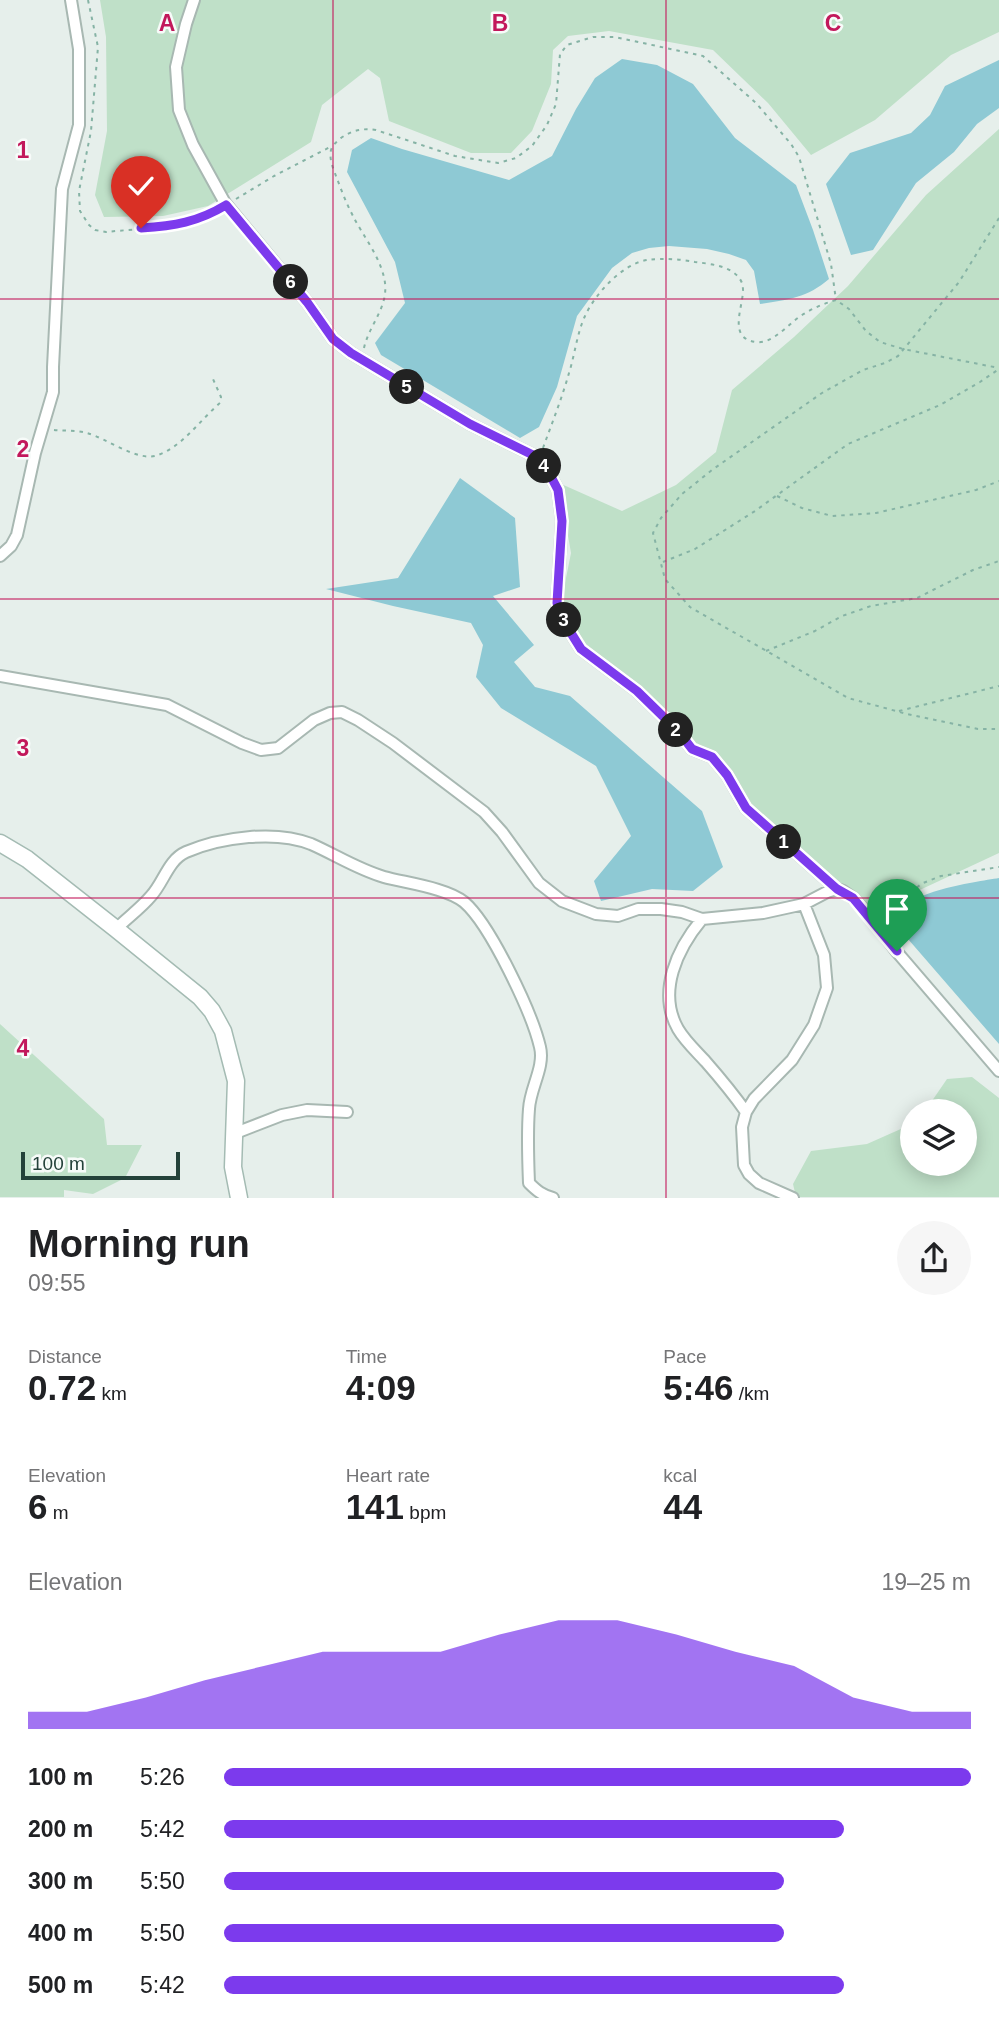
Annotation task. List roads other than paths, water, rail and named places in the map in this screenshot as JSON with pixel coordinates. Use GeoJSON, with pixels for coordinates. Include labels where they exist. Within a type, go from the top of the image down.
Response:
{"type":"FeatureCollection","features":[{"type":"Feature","properties":{"kind":"street"},"geometry":{"type":"LineString","coordinates":[[0,556],[11,546],[17,534],[35,453],[53,392],[62,189],[79,125],[79,49],[71,0]]}},
{"type":"Feature","properties":{"kind":"street"},"geometry":{"type":"LineString","coordinates":[[194,0],[176,66],[179,110],[226,205],[307,302],[333,339],[470,424],[539,459],[558,490],[562,521],[557,603],[566,625],[581,649],[637,691],[679,732],[692,749],[712,757],[727,775],[746,808],[837,889],[853,898],[999,1071]]}},
{"type":"Feature","properties":{"kind":"street"},"geometry":{"type":"LineString","coordinates":[[0,676],[167,705],[261,750],[278,748],[314,720],[330,713],[342,712],[393,743],[484,812],[502,832],[538,883],[562,901],[596,914],[618,916],[638,909],[661,909],[702,919],[762,913],[804,904],[837,889]]}},
{"type":"Feature","properties":{"kind":"street"},"geometry":{"type":"LineString","coordinates":[[116,929],[151,896],[177,857],[188,851],[250,837],[287,837],[311,844],[362,870],[422,886],[464,902],[481,921],[518,987],[541,1048],[541,1062],[529,1107],[529,1183],[544,1196],[553,1198]]}},
{"type":"Feature","properties":{"kind":"street"},"geometry":{"type":"LineString","coordinates":[[0,843],[27,859],[116,929],[200,997],[212,1011],[223,1031],[236,1081],[233,1167],[239,1198]]}},
{"type":"Feature","properties":{"kind":"street"},"geometry":{"type":"LineString","coordinates":[[793,1198],[759,1183],[749,1174],[744,1165],[742,1127],[746,1112],[754,1100],[792,1060],[814,1026],[827,988],[824,954],[804,904]]}},
{"type":"Feature","properties":{"kind":"street"},"geometry":{"type":"LineString","coordinates":[[702,919],[691,933],[675,965],[669,988],[671,1009],[677,1028],[746,1112]]}},
{"type":"Feature","properties":{"kind":"street"},"geometry":{"type":"LineString","coordinates":[[233,1134],[282,1115],[307,1110],[347,1112]]}},
{"type":"Feature","properties":{"kind":"water"},"geometry":{"type":"Polygon","coordinates":[[[622,59],[657,65],[693,84],[735,138],[796,185],[829,279],[805,294],[760,304],[754,271],[746,260],[707,249],[669,246],[632,253],[612,268],[577,316],[557,387],[539,427],[520,438],[381,355],[375,343],[405,303],[395,262],[347,172],[352,150],[371,138],[509,180],[552,156],[595,78],[622,59]]]}},
{"type":"Feature","properties":{"kind":"water"},"geometry":{"type":"Polygon","coordinates":[[[999,60],[999,108],[977,124],[954,152],[916,183],[873,250],[851,255],[826,184],[850,153],[911,133],[930,115],[945,86],[999,60]]]}},
{"type":"Feature","properties":{"kind":"water"},"geometry":{"type":"Polygon","coordinates":[[[460,478],[515,518],[520,587],[493,596],[534,645],[514,662],[535,687],[570,696],[702,811],[723,867],[693,891],[652,889],[601,901],[594,881],[631,836],[596,766],[501,708],[476,677],[483,645],[471,623],[326,589],[398,578],[460,478]]]}},
{"type":"Feature","properties":{"kind":"water"},"geometry":{"type":"Polygon","coordinates":[[[999,878],[999,1044],[895,924],[898,913],[922,896],[938,890],[999,878]]]}}]}
